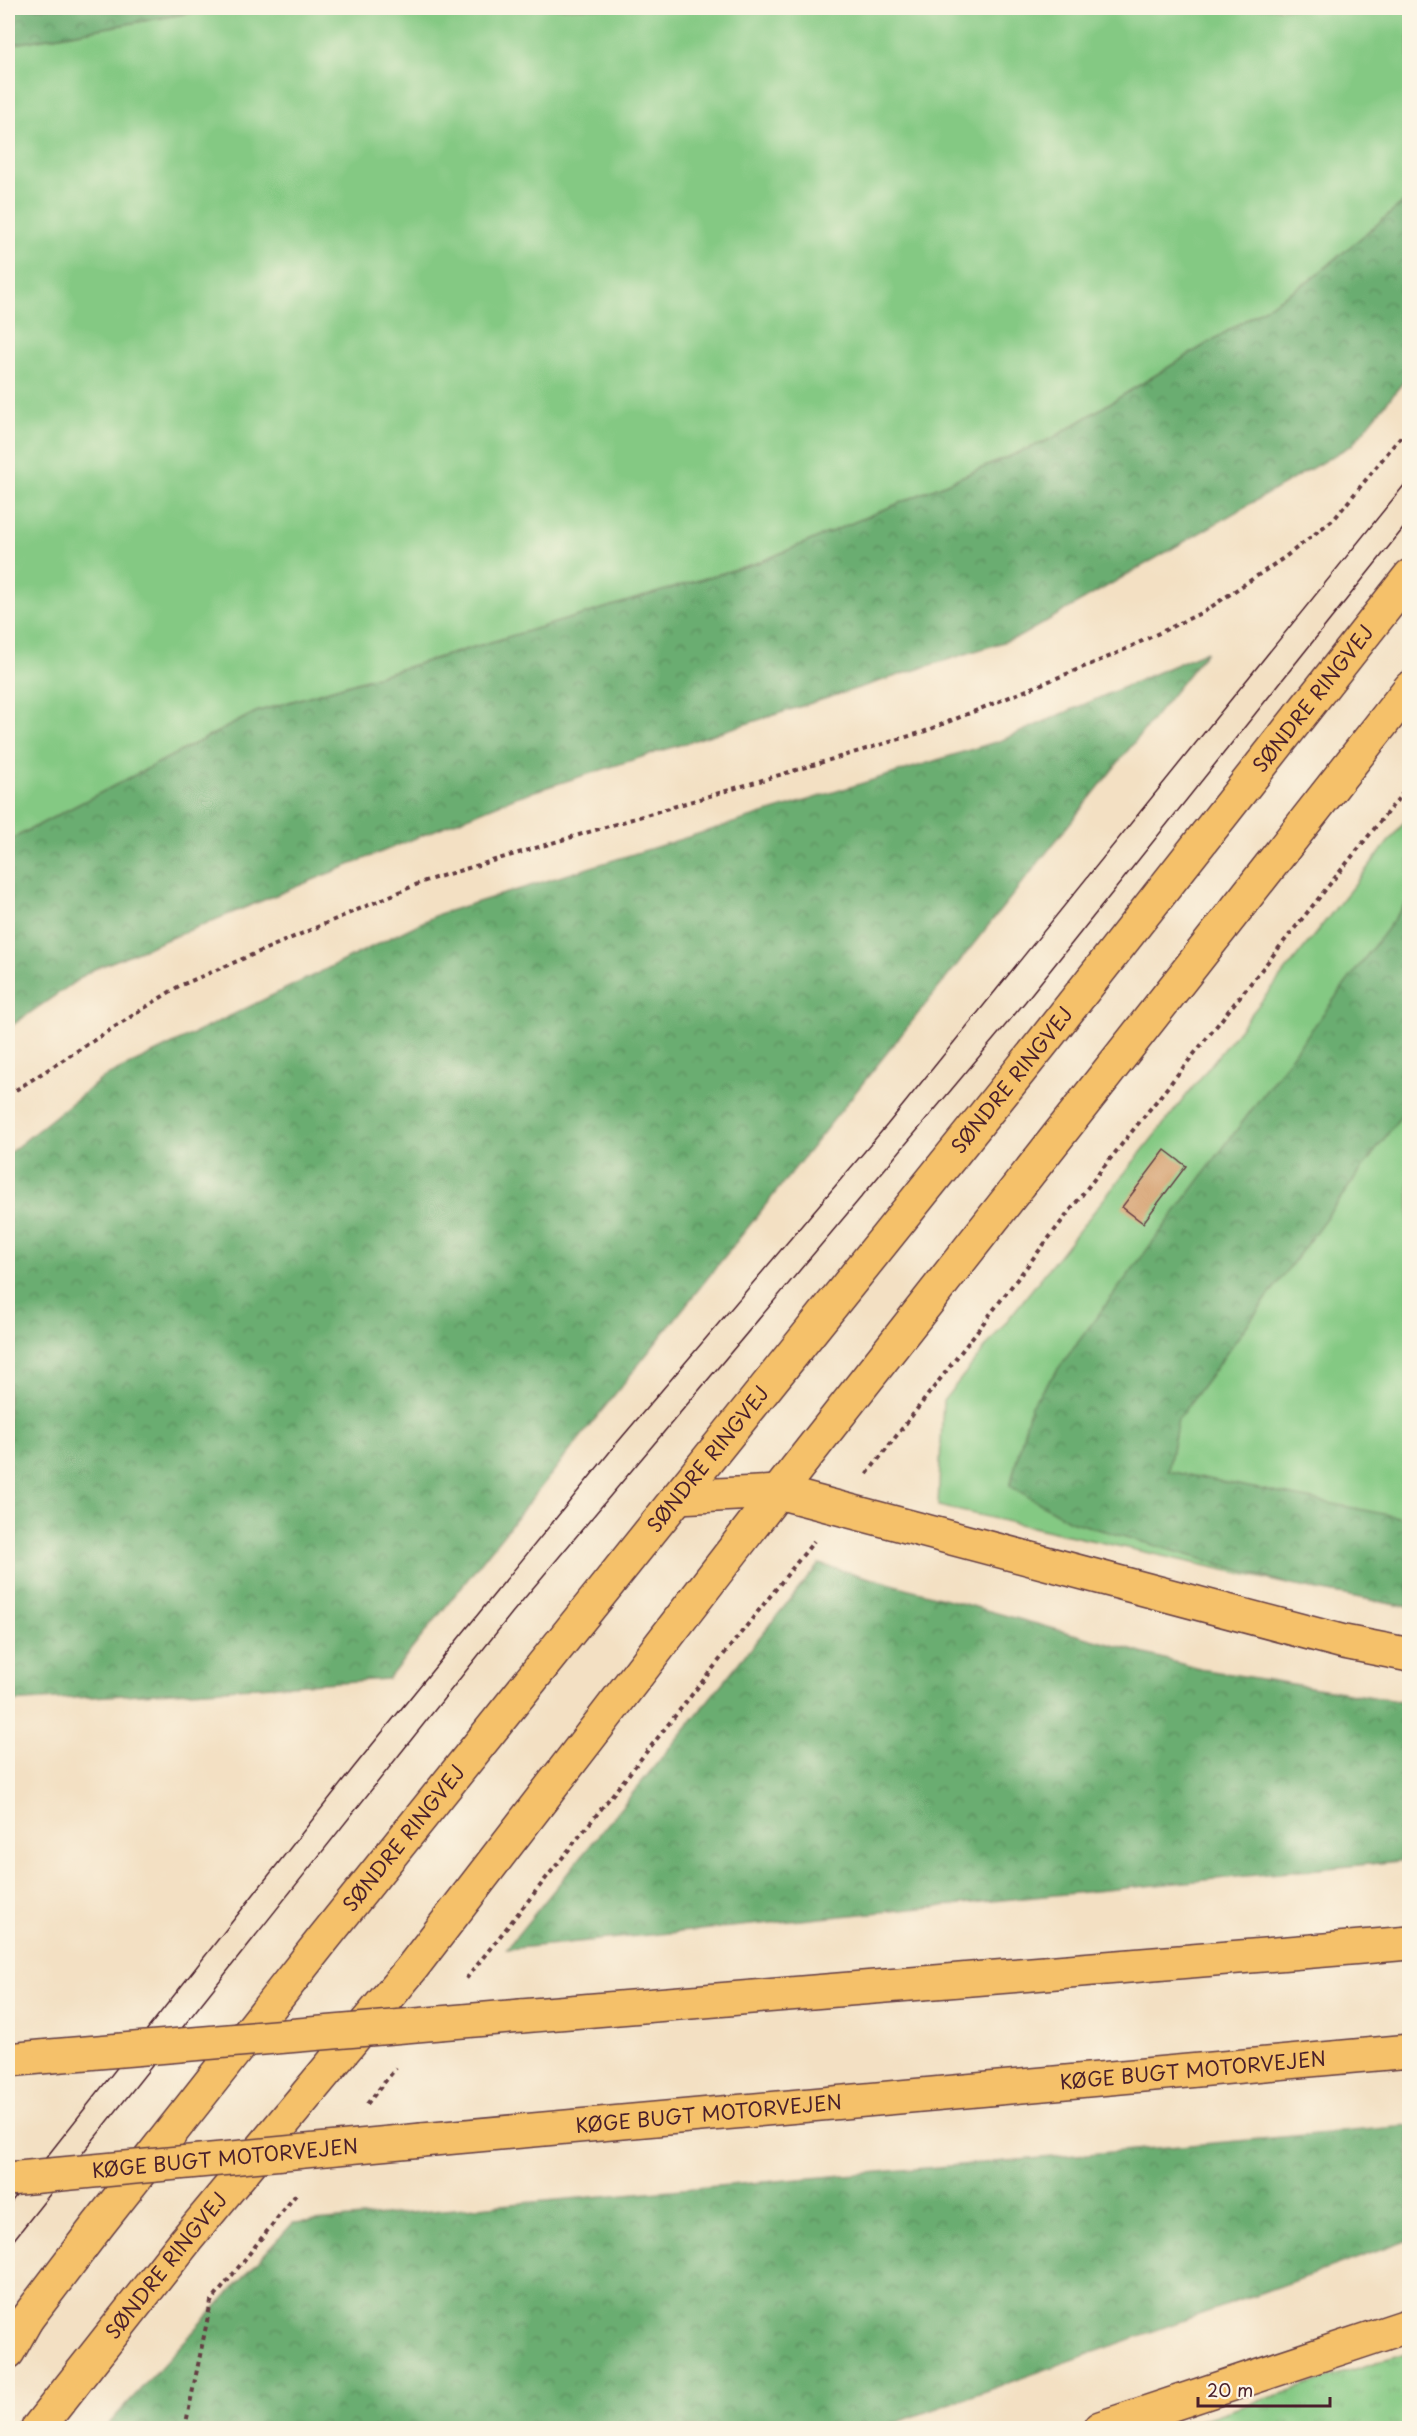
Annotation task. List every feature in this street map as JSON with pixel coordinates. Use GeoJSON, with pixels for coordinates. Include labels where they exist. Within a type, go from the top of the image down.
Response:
{"type":"FeatureCollection","features":[{"type":"Feature","properties":{"kind":"main road","name":"SØNDRE RINGVEJ"},"geometry":{"type":"LineString","coordinates":[[8,2352],[17,2332],[105,2216],[280,1994],[1042,1042],[1410,576]]}},
{"type":"Feature","properties":{"kind":"main road","name":"SØNDRE RINGVEJ"},"geometry":{"type":"LineString","coordinates":[[38,2428],[186,2240],[411,1969],[778,1492],[1410,688]]}},
{"type":"Feature","properties":{"kind":"main road"},"geometry":{"type":"LineString","coordinates":[[678,1497],[778,1492],[1344,1642],[1410,1655]]}},
{"type":"Feature","properties":{"kind":"main road"},"geometry":{"type":"LineString","coordinates":[[8,2060],[1410,1943]]}},
{"type":"Feature","properties":{"kind":"main road","name":"KØGE BUGT MOTORVEJEN"},"geometry":{"type":"LineString","coordinates":[[8,2179],[1410,2051]]}},
{"type":"Feature","properties":{"kind":"main road"},"geometry":{"type":"LineString","coordinates":[[1100,2428],[1410,2325]]}},
{"type":"Feature","properties":{"kind":"path"},"geometry":{"type":"LineString","coordinates":[[8,1095],[178,986],[424,881],[923,732],[1132,646],[1205,611],[1285,557],[1335,518],[1410,425]]}},
{"type":"Feature","properties":{"kind":"path"},"geometry":{"type":"LineString","coordinates":[[462,1984],[840,1508],[1102,1169],[1410,784]]}},
{"type":"Feature","properties":{"kind":"path"},"geometry":{"type":"LineString","coordinates":[[366,2106],[403,2059]]}},
{"type":"Feature","properties":{"kind":"path"},"geometry":{"type":"LineString","coordinates":[[185,2428],[211,2302],[300,2190]]}},
{"type":"Feature","properties":{"kind":"green space"},"geometry":{"type":"Polygon","coordinates":[[[8,8],[217,8],[8,45],[8,8]]]}},
{"type":"Feature","properties":{"kind":"green space"},"geometry":{"type":"Polygon","coordinates":[[[217,8],[1409,8],[1409,198],[1309,281],[1053,438],[760,562],[256,712],[8,841],[8,45],[217,8]]]}},
{"type":"Feature","properties":{"kind":"green space"},"geometry":{"type":"Polygon","coordinates":[[[1409,198],[1409,375],[1352,445],[1019,637],[516,797],[92,970],[8,1028],[8,841],[256,712],[760,562],[1053,438],[1309,281],[1409,198]]]}},
{"type":"Feature","properties":{"kind":"green space"},"geometry":{"type":"Polygon","coordinates":[[[1207,651],[388,1679],[8,1702],[8,1154],[103,1078],[439,914],[1002,740],[1207,651]]]}},
{"type":"Feature","properties":{"kind":"green space"},"geometry":{"type":"Polygon","coordinates":[[[1409,816],[1409,1607],[1292,1585],[938,1506],[943,1401],[1409,816]]]}},
{"type":"Feature","properties":{"kind":"green space"},"geometry":{"type":"Polygon","coordinates":[[[1409,899],[1409,1105],[1178,1419],[1168,1471],[1409,1519],[1409,1607],[1292,1585],[1070,1521],[1010,1486],[1031,1405],[1409,899]]]}},
{"type":"Feature","properties":{"kind":"green space"},"geometry":{"type":"Polygon","coordinates":[[[819,1564],[1200,1669],[1409,1703],[1409,1860],[506,1949],[819,1564]]]}},
{"type":"Feature","properties":{"kind":"green space"},"geometry":{"type":"Polygon","coordinates":[[[1409,2126],[1409,2240],[881,2428],[105,2428],[293,2223],[1409,2126]]]}},
{"type":"Feature","properties":{"kind":"green space"},"geometry":{"type":"Polygon","coordinates":[[[1409,2352],[1409,2428],[1177,2428],[1386,2359],[1409,2352]]]}},
{"type":"Feature","properties":{"kind":"building"},"geometry":{"type":"Polygon","coordinates":[[[1165,1150],[1186,1166],[1143,1223],[1122,1207],[1165,1150]]]}},
{"type":"Feature","properties":{"kind":"tram line"},"geometry":{"type":"LineString","coordinates":[[8,2206],[354,1767],[617,1443],[887,1125],[1410,478]]}},
{"type":"Feature","properties":{"kind":"tram line"},"geometry":{"type":"LineString","coordinates":[[8,2247],[512,1613],[1025,1002],[1410,520]]}}]}
